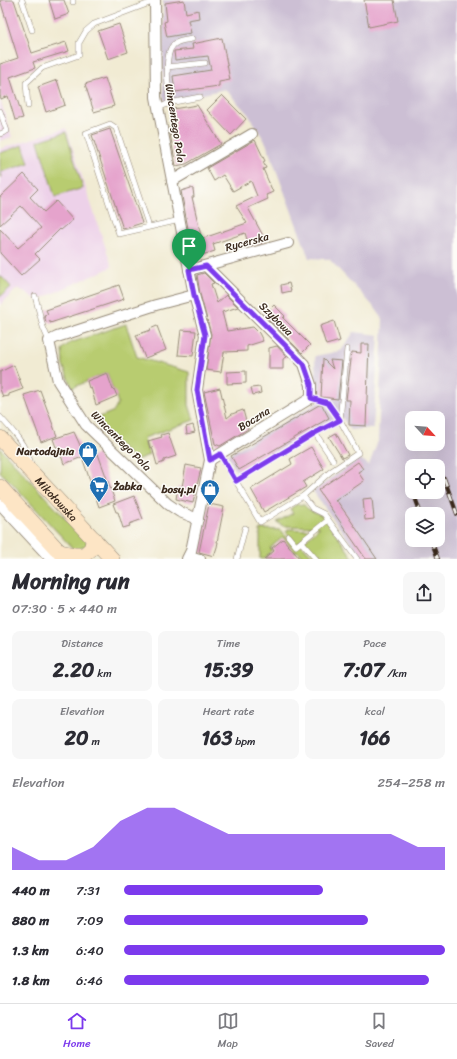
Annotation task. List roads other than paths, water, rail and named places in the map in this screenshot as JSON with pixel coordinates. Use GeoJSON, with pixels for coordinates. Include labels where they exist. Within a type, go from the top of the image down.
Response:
{"type":"FeatureCollection","features":[{"type":"Feature","properties":{"kind":"main road","name":"Mikołowska"},"geometry":{"type":"LineString","coordinates":[[0,438],[112,559]]}},
{"type":"Feature","properties":{"kind":"main road"},"geometry":{"type":"LineString","coordinates":[[0,487],[59,557],[84,555],[90,549],[94,539]]}},
{"type":"Feature","properties":{"kind":"street","name":"Wincentego Pola"},"geometry":{"type":"LineString","coordinates":[[155,0],[156,97],[194,295],[205,335],[197,390],[210,460],[191,551],[188,558],[200,559]]}},
{"type":"Feature","properties":{"kind":"street"},"geometry":{"type":"LineString","coordinates":[[172,180],[252,134]]}},
{"type":"Feature","properties":{"kind":"street","name":"Rycerska"},"geometry":{"type":"LineString","coordinates":[[189,270],[288,243]]}},
{"type":"Feature","properties":{"kind":"street","name":"Szybowa"},"geometry":{"type":"LineString","coordinates":[[206,266],[304,364],[311,384],[311,398]]}},
{"type":"Feature","properties":{"kind":"street"},"geometry":{"type":"LineString","coordinates":[[50,341],[156,305],[194,295]]}},
{"type":"Feature","properties":{"kind":"street","name":"Wincentego Pola"},"geometry":{"type":"LineString","coordinates":[[50,341],[58,380],[86,425],[168,504],[180,512],[198,519]]}},
{"type":"Feature","properties":{"kind":"street","name":"Boczna"},"geometry":{"type":"LineString","coordinates":[[210,460],[311,398]]}},
{"type":"Feature","properties":{"kind":"street"},"geometry":{"type":"LineString","coordinates":[[0,504],[59,557]]}},
{"type":"Feature","properties":{"kind":"lane"},"geometry":{"type":"LineString","coordinates":[[22,0],[32,30]]}},
{"type":"Feature","properties":{"kind":"lane"},"geometry":{"type":"LineString","coordinates":[[28,106],[26,83],[42,68],[79,55],[79,43],[86,31],[94,24],[155,0]]}},
{"type":"Feature","properties":{"kind":"lane"},"geometry":{"type":"LineString","coordinates":[[169,103],[167,67],[168,51],[176,43],[192,38]]}},
{"type":"Feature","properties":{"kind":"lane"},"geometry":{"type":"LineString","coordinates":[[167,67],[206,63]]}},
{"type":"Feature","properties":{"kind":"lane"},"geometry":{"type":"LineString","coordinates":[[159,108],[169,103],[200,97]]}},
{"type":"Feature","properties":{"kind":"lane"},"geometry":{"type":"LineString","coordinates":[[0,111],[7,131],[0,134]]}},
{"type":"Feature","properties":{"kind":"lane"},"geometry":{"type":"LineString","coordinates":[[149,227],[116,128],[110,124],[86,133],[119,234],[180,220]]}},
{"type":"Feature","properties":{"kind":"lane"},"geometry":{"type":"LineString","coordinates":[[35,296],[43,327],[50,341]]}},
{"type":"Feature","properties":{"kind":"lane"},"geometry":{"type":"LineString","coordinates":[[340,420],[347,349]]}},
{"type":"Feature","properties":{"kind":"lane"},"geometry":{"type":"LineString","coordinates":[[220,454],[260,522],[303,496],[330,472],[358,453],[340,420],[328,403],[311,398]]}},
{"type":"Feature","properties":{"kind":"lane"},"geometry":{"type":"LineString","coordinates":[[0,417],[22,442],[29,455],[34,475]]}},
{"type":"Feature","properties":{"kind":"lane"},"geometry":{"type":"LineString","coordinates":[[236,481],[315,433],[340,420]]}},
{"type":"Feature","properties":{"kind":"lane"},"geometry":{"type":"LineString","coordinates":[[315,433],[333,460]]}},
{"type":"Feature","properties":{"kind":"lane"},"geometry":{"type":"LineString","coordinates":[[303,496],[312,508],[324,514],[357,559]]}},
{"type":"Feature","properties":{"kind":"lane"},"geometry":{"type":"LineString","coordinates":[[288,536],[296,546],[328,520]]}},
{"type":"Feature","properties":{"kind":"lane"},"geometry":{"type":"LineString","coordinates":[[237,559],[245,528]]}},
{"type":"Feature","properties":{"kind":"lane"},"geometry":{"type":"LineString","coordinates":[[301,542],[316,559]]}},
{"type":"Feature","properties":{"kind":"railway"},"geometry":{"type":"LineString","coordinates":[[445,481],[457,514]]}},
{"type":"Feature","properties":{"kind":"railway"},"geometry":{"type":"LineString","coordinates":[[416,499],[418,507]]}},
{"type":"Feature","properties":{"kind":"railway"},"geometry":{"type":"LineString","coordinates":[[434,547],[438,559]]}},
{"type":"Feature","properties":{"kind":"place","name":"Nartodajnia"},"geometry":{"type":"Point","coordinates":[88,468]}},
{"type":"Feature","properties":{"kind":"place","name":"Żabka"},"geometry":{"type":"Point","coordinates":[99,503]}},
{"type":"Feature","properties":{"kind":"place","name":"bosy.pl"},"geometry":{"type":"Point","coordinates":[210,506]}}]}
